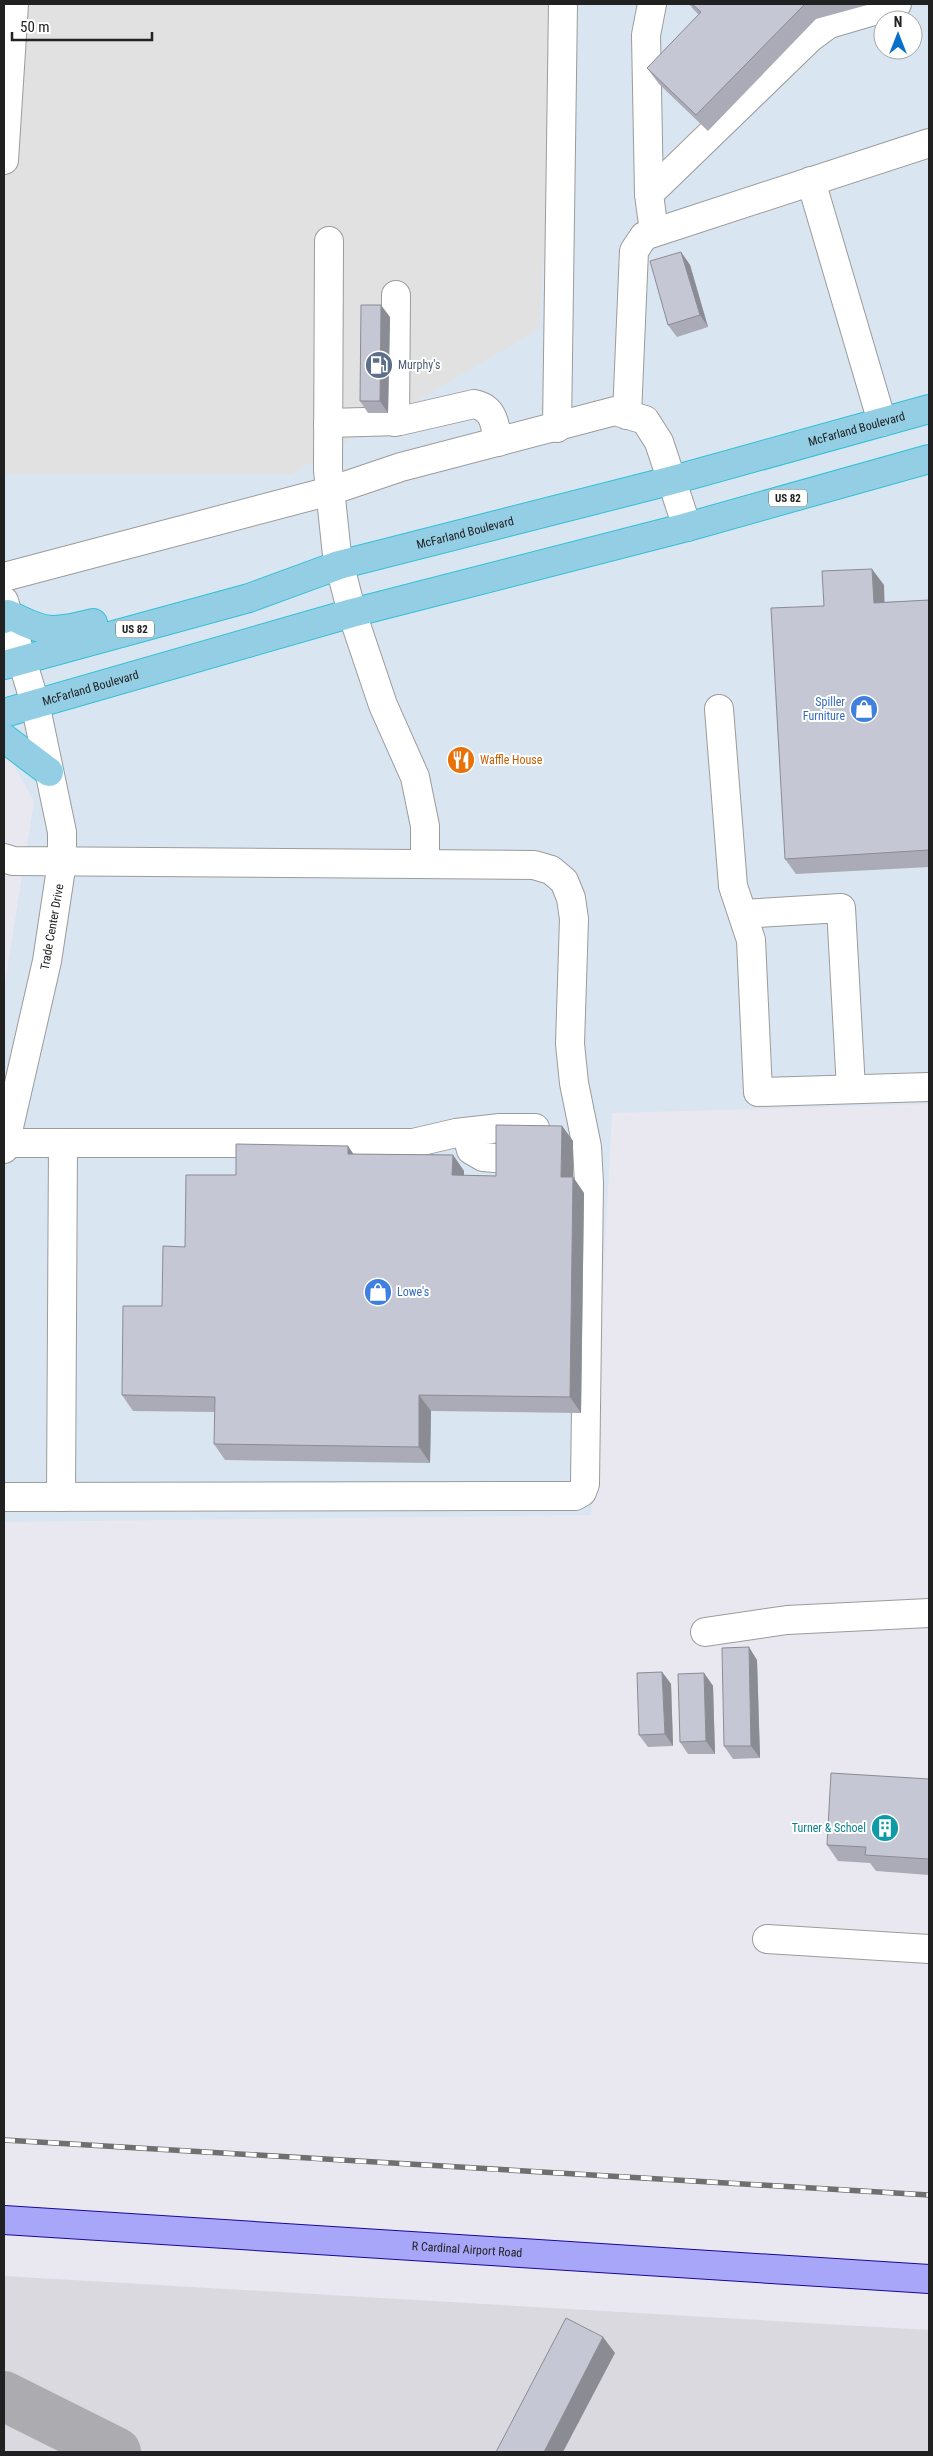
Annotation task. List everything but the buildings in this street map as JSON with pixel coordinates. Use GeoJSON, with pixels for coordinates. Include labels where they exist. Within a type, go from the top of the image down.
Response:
{"type":"FeatureCollection","features":[{"type":"Feature","properties":{"kind":"highway","name":"McFarland Boulevard"},"geometry":{"type":"LineString","coordinates":[[12,662],[249,598],[339,565],[673,480],[929,409]]}},
{"type":"Feature","properties":{"kind":"highway","name":"McFarland Boulevard"},"geometry":{"type":"LineString","coordinates":[[4,713],[352,613],[687,527],[929,459]]}},
{"type":"Feature","properties":{"kind":"highway"},"geometry":{"type":"LineString","coordinates":[[5,611],[39,630],[62,630],[202,596],[249,598]]}},
{"type":"Feature","properties":{"kind":"highway"},"geometry":{"type":"LineString","coordinates":[[4,738],[49,772]]}},
{"type":"Feature","properties":{"kind":"main road","name":"R Cardinal Airport Road"},"geometry":{"type":"LineString","coordinates":[[4,2220],[929,2279]]}},
{"type":"Feature","properties":{"kind":"lane"},"geometry":{"type":"LineString","coordinates":[[4,160],[14,4]]}},
{"type":"Feature","properties":{"kind":"lane"},"geometry":{"type":"LineString","coordinates":[[557,428],[563,4]]}},
{"type":"Feature","properties":{"kind":"lane"},"geometry":{"type":"LineString","coordinates":[[652,4],[646,35],[649,194],[654,232]]}},
{"type":"Feature","properties":{"kind":"lane"},"geometry":{"type":"LineString","coordinates":[[649,194],[810,38],[829,24],[897,4]]}},
{"type":"Feature","properties":{"kind":"lane"},"geometry":{"type":"LineString","coordinates":[[627,415],[634,252],[644,236],[929,143]]}},
{"type":"Feature","properties":{"kind":"lane"},"geometry":{"type":"LineString","coordinates":[[811,181],[882,422]]}},
{"type":"Feature","properties":{"kind":"lane"},"geometry":{"type":"LineString","coordinates":[[329,241],[328,423],[330,491],[339,565],[352,613],[383,706],[415,777],[425,826],[425,864]]}},
{"type":"Feature","properties":{"kind":"lane"},"geometry":{"type":"LineString","coordinates":[[395,422],[396,295]]}},
{"type":"Feature","properties":{"kind":"lane"},"geometry":{"type":"LineString","coordinates":[[328,423],[395,422],[474,404],[484,406],[493,415],[498,442]]}},
{"type":"Feature","properties":{"kind":"lane"},"geometry":{"type":"LineString","coordinates":[[4,577],[330,491],[401,467],[615,412],[645,420],[659,442],[687,527]]}},
{"type":"Feature","properties":{"kind":"lane","name":"Trade Center Drive"},"geometry":{"type":"LineString","coordinates":[[4,1146],[47,961],[62,862],[62,832],[35,703],[12,662],[5,611]]}},
{"type":"Feature","properties":{"kind":"lane"},"geometry":{"type":"LineString","coordinates":[[719,709],[733,886],[751,940],[758,1092],[929,1087]]}},
{"type":"Feature","properties":{"kind":"lane"},"geometry":{"type":"LineString","coordinates":[[4,858],[13,862],[534,864],[551,870],[564,881],[571,898],[574,919],[570,1044],[574,1083],[583,1128],[580,1160],[585,1484],[582,1492],[575,1496],[4,1496]]}},
{"type":"Feature","properties":{"kind":"lane"},"geometry":{"type":"LineString","coordinates":[[742,914],[841,908],[851,1089]]}},
{"type":"Feature","properties":{"kind":"lane"},"geometry":{"type":"LineString","coordinates":[[4,1146],[63,1143],[413,1143],[466,1132],[500,1128],[583,1128]]}},
{"type":"Feature","properties":{"kind":"lane"},"geometry":{"type":"LineString","coordinates":[[466,1132],[471,1150],[483,1157],[507,1159]]}},
{"type":"Feature","properties":{"kind":"lane"},"geometry":{"type":"LineString","coordinates":[[61,1496],[63,1143]]}},
{"type":"Feature","properties":{"kind":"lane"},"geometry":{"type":"LineString","coordinates":[[705,1632],[787,1620],[929,1613]]}},
{"type":"Feature","properties":{"kind":"lane"},"geometry":{"type":"LineString","coordinates":[[767,1939],[929,1949]]}},
{"type":"Feature","properties":{"kind":"shaded area"},"geometry":{"type":"Polygon","coordinates":[[[4,4],[929,4],[929,1104],[612,1113],[591,1515],[4,1522],[4,989],[34,802],[4,747],[4,4]]]}},
{"type":"Feature","properties":{"kind":"shaded area"},"geometry":{"type":"Polygon","coordinates":[[[14,4],[560,4],[539,329],[291,474],[4,474],[4,104],[14,4]]]}},
{"type":"Feature","properties":{"kind":"shaded area"},"geometry":{"type":"Polygon","coordinates":[[[4,2276],[929,2330],[929,2452],[4,2452],[4,2276]]]}},
{"type":"Feature","properties":{"kind":"taxiway"},"geometry":{"type":"LineString","coordinates":[[4,2396],[116,2452]]}},
{"type":"Feature","properties":{"kind":"railway"},"geometry":{"type":"LineString","coordinates":[[4,2140],[929,2195]]}},
{"type":"Feature","properties":{"kind":"place","name":"Murphy's"},"geometry":{"type":"Point","coordinates":[379,365]}},
{"type":"Feature","properties":{"kind":"place","name":"Spiller Furniture"},"geometry":{"type":"Point","coordinates":[864,709]}},
{"type":"Feature","properties":{"kind":"place","name":"Waffle House"},"geometry":{"type":"Point","coordinates":[461,760]}},
{"type":"Feature","properties":{"kind":"place","name":"Lowe's"},"geometry":{"type":"Point","coordinates":[378,1292]}},
{"type":"Feature","properties":{"kind":"place","name":"Turner & Schoel"},"geometry":{"type":"Point","coordinates":[885,1828]}}]}
